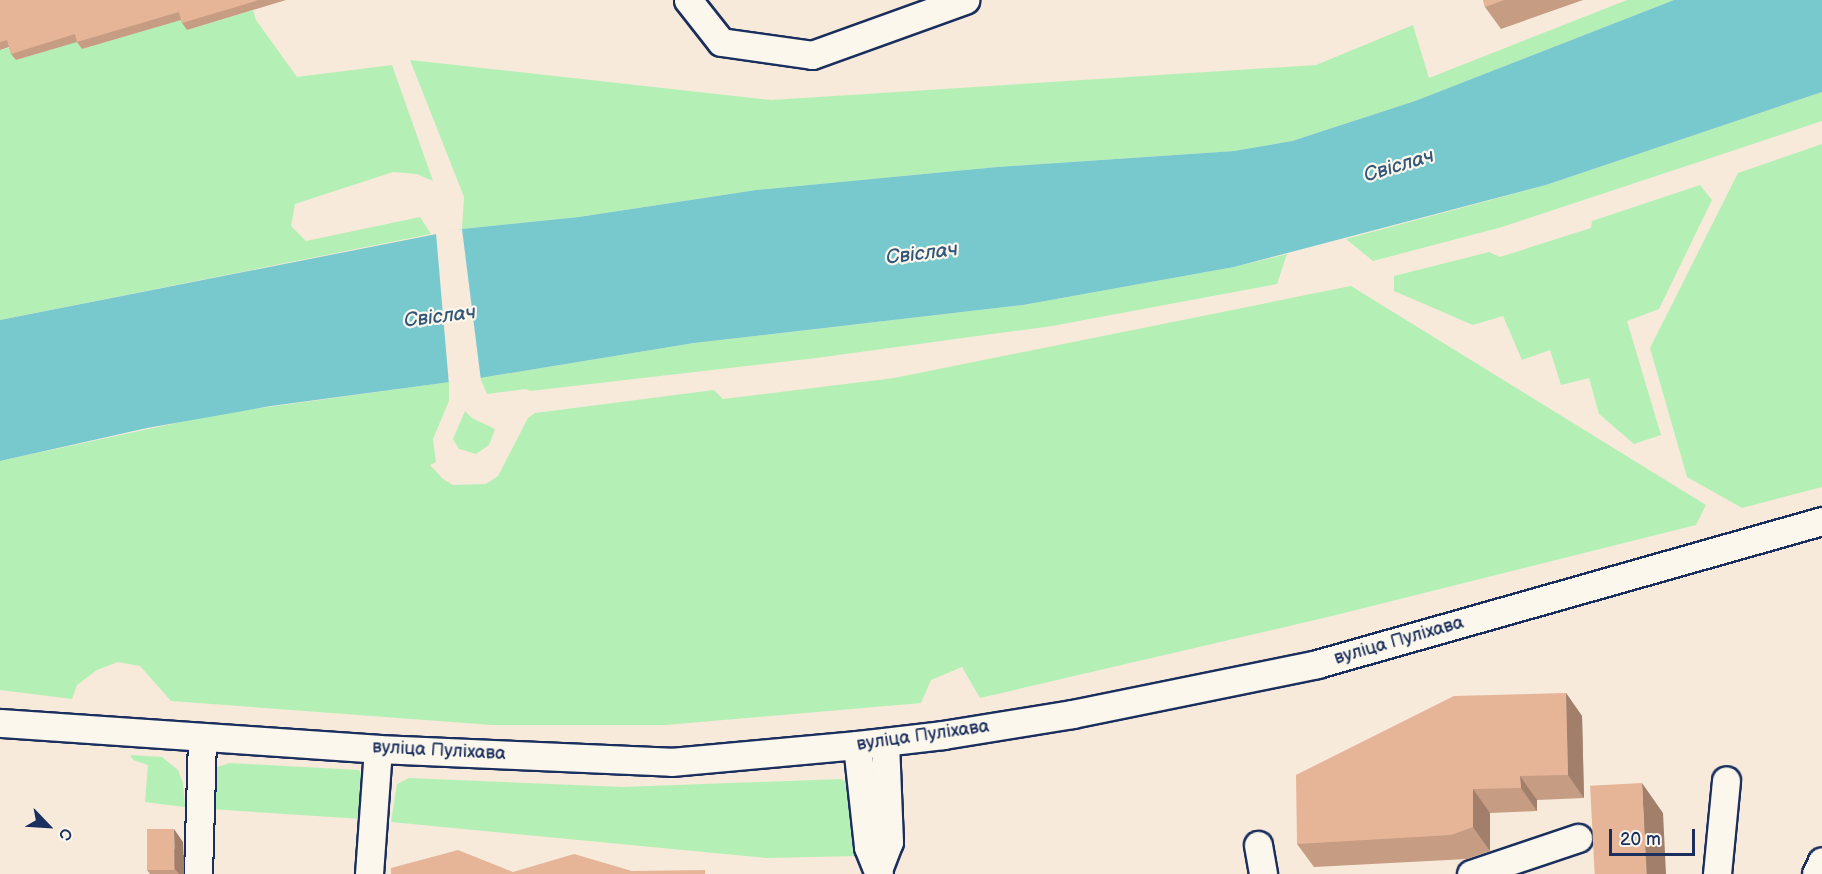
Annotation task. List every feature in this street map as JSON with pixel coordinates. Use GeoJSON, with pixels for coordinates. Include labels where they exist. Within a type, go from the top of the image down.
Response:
{"type":"FeatureCollection","features":[{"type":"Feature","properties":{"kind":"street"},"geometry":{"type":"LineString","coordinates":[[687,0],[721,42],[812,55],[965,0]]}},
{"type":"Feature","properties":{"kind":"street","name":"вуліца Пуліхава"},"geometry":{"type":"LineString","coordinates":[[0,723],[378,749],[671,762],[885,742],[1072,714],[1317,664],[1822,521]]}},
{"type":"Feature","properties":{"kind":"street"},"geometry":{"type":"LineString","coordinates":[[198,874],[202,737]]}},
{"type":"Feature","properties":{"kind":"street"},"geometry":{"type":"LineString","coordinates":[[879,872],[889,842],[885,742]]}},
{"type":"Feature","properties":{"kind":"street"},"geometry":{"type":"LineString","coordinates":[[857,745],[868,847],[879,872]]}},
{"type":"Feature","properties":{"kind":"street"},"geometry":{"type":"LineString","coordinates":[[369,874],[378,749]]}},
{"type":"Feature","properties":{"kind":"street"},"geometry":{"type":"LineString","coordinates":[[1717,874],[1726,780]]}},
{"type":"Feature","properties":{"kind":"street"},"geometry":{"type":"LineString","coordinates":[[1471,874],[1578,838]]}},
{"type":"Feature","properties":{"kind":"street"},"geometry":{"type":"LineString","coordinates":[[1258,845],[1263,874]]}},
{"type":"Feature","properties":{"kind":"street"},"geometry":{"type":"LineString","coordinates":[[1816,874],[1822,861]]}},
{"type":"Feature","properties":{"kind":"green space"},"geometry":{"type":"Polygon","coordinates":[[[1627,0],[1674,0],[1415,101],[1292,141],[1234,151],[997,167],[756,190],[579,217],[462,229],[464,197],[410,60],[771,100],[1316,65],[1413,25],[1429,78],[1627,0]]]}},
{"type":"Feature","properties":{"kind":"green space"},"geometry":{"type":"Polygon","coordinates":[[[253,10],[256,20],[297,77],[392,65],[433,181],[417,174],[393,172],[295,204],[291,226],[306,241],[420,217],[431,234],[0,320],[0,50],[12,47],[16,60],[79,41],[82,49],[183,19],[187,30],[253,10]]]}},
{"type":"Feature","properties":{"kind":"green space"},"geometry":{"type":"Polygon","coordinates":[[[1822,92],[1822,121],[1502,227],[1373,261],[1346,239],[1546,185],[1822,92]]]}},
{"type":"Feature","properties":{"kind":"green space"},"geometry":{"type":"Polygon","coordinates":[[[1822,144],[1822,487],[1742,508],[1687,477],[1650,348],[1738,173],[1822,144]]]}},
{"type":"Feature","properties":{"kind":"green space"},"geometry":{"type":"Polygon","coordinates":[[[1700,185],[1712,200],[1659,309],[1627,321],[1661,435],[1634,444],[1599,414],[1589,378],[1561,385],[1550,350],[1522,360],[1503,316],[1473,325],[1394,291],[1394,276],[1489,252],[1500,257],[1591,228],[1592,221],[1700,185]]]}},
{"type":"Feature","properties":{"kind":"green space"},"geometry":{"type":"Polygon","coordinates":[[[1287,254],[1277,284],[1052,326],[816,358],[530,391],[526,389],[487,394],[480,378],[694,343],[1023,305],[1234,267],[1287,254]]]}},
{"type":"Feature","properties":{"kind":"green space"},"geometry":{"type":"Polygon","coordinates":[[[1351,286],[1706,505],[1696,525],[1332,616],[980,698],[962,667],[931,680],[921,703],[666,725],[492,725],[171,701],[140,666],[118,662],[97,670],[77,685],[72,699],[0,690],[0,461],[218,414],[449,382],[449,401],[433,439],[436,462],[430,465],[443,479],[453,485],[486,484],[498,476],[528,418],[535,413],[714,390],[723,399],[894,378],[1351,286]]]}},
{"type":"Feature","properties":{"kind":"green space"},"geometry":{"type":"Polygon","coordinates":[[[465,411],[472,418],[495,429],[489,445],[476,454],[459,449],[453,439],[465,411]]]}},
{"type":"Feature","properties":{"kind":"green space"},"geometry":{"type":"Polygon","coordinates":[[[130,755],[162,757],[178,770],[183,783],[185,807],[145,802],[148,765],[133,760],[130,755]]]}},
{"type":"Feature","properties":{"kind":"green space"},"geometry":{"type":"Polygon","coordinates":[[[230,763],[359,770],[365,781],[362,819],[209,809],[211,781],[217,767],[230,763]]]}},
{"type":"Feature","properties":{"kind":"green space"},"geometry":{"type":"Polygon","coordinates":[[[409,778],[623,787],[841,779],[848,783],[860,856],[766,858],[391,822],[397,784],[409,778]]]}},
{"type":"Feature","properties":{"kind":"water","name":"Свіслач"},"geometry":{"type":"Polygon","coordinates":[[[1674,0],[1822,0],[1822,92],[1546,185],[1234,267],[1023,305],[694,343],[480,378],[271,406],[147,428],[0,461],[0,320],[462,229],[579,217],[756,190],[997,167],[1234,151],[1292,141],[1415,101],[1674,0]]]}},
{"type":"Feature","properties":{"kind":"pier"},"geometry":{"type":"Polygon","coordinates":[[[462,229],[481,381],[449,385],[436,233],[462,229]]]}},
{"type":"Feature","properties":{"kind":"building"},"geometry":{"type":"Polygon","coordinates":[[[0,0],[259,0],[182,23],[179,12],[77,42],[75,34],[11,54],[7,40],[0,42],[0,0]]]}},
{"type":"Feature","properties":{"kind":"building"},"geometry":{"type":"Polygon","coordinates":[[[1483,0],[1504,0],[1485,7],[1483,0]]]}},
{"type":"Feature","properties":{"kind":"building"},"geometry":{"type":"Polygon","coordinates":[[[1566,693],[1568,775],[1520,776],[1521,788],[1473,789],[1473,827],[1451,835],[1297,844],[1296,775],[1454,696],[1566,693]]]}},
{"type":"Feature","properties":{"kind":"building"},"geometry":{"type":"Polygon","coordinates":[[[1642,783],[1647,874],[1595,874],[1590,786],[1642,783]]]}},
{"type":"Feature","properties":{"kind":"building"},"geometry":{"type":"Polygon","coordinates":[[[147,829],[174,829],[174,870],[147,870],[147,829]]]}},
{"type":"Feature","properties":{"kind":"building"},"geometry":{"type":"Polygon","coordinates":[[[458,850],[513,872],[574,854],[632,871],[705,870],[705,874],[391,874],[391,868],[458,850]]]}}]}
